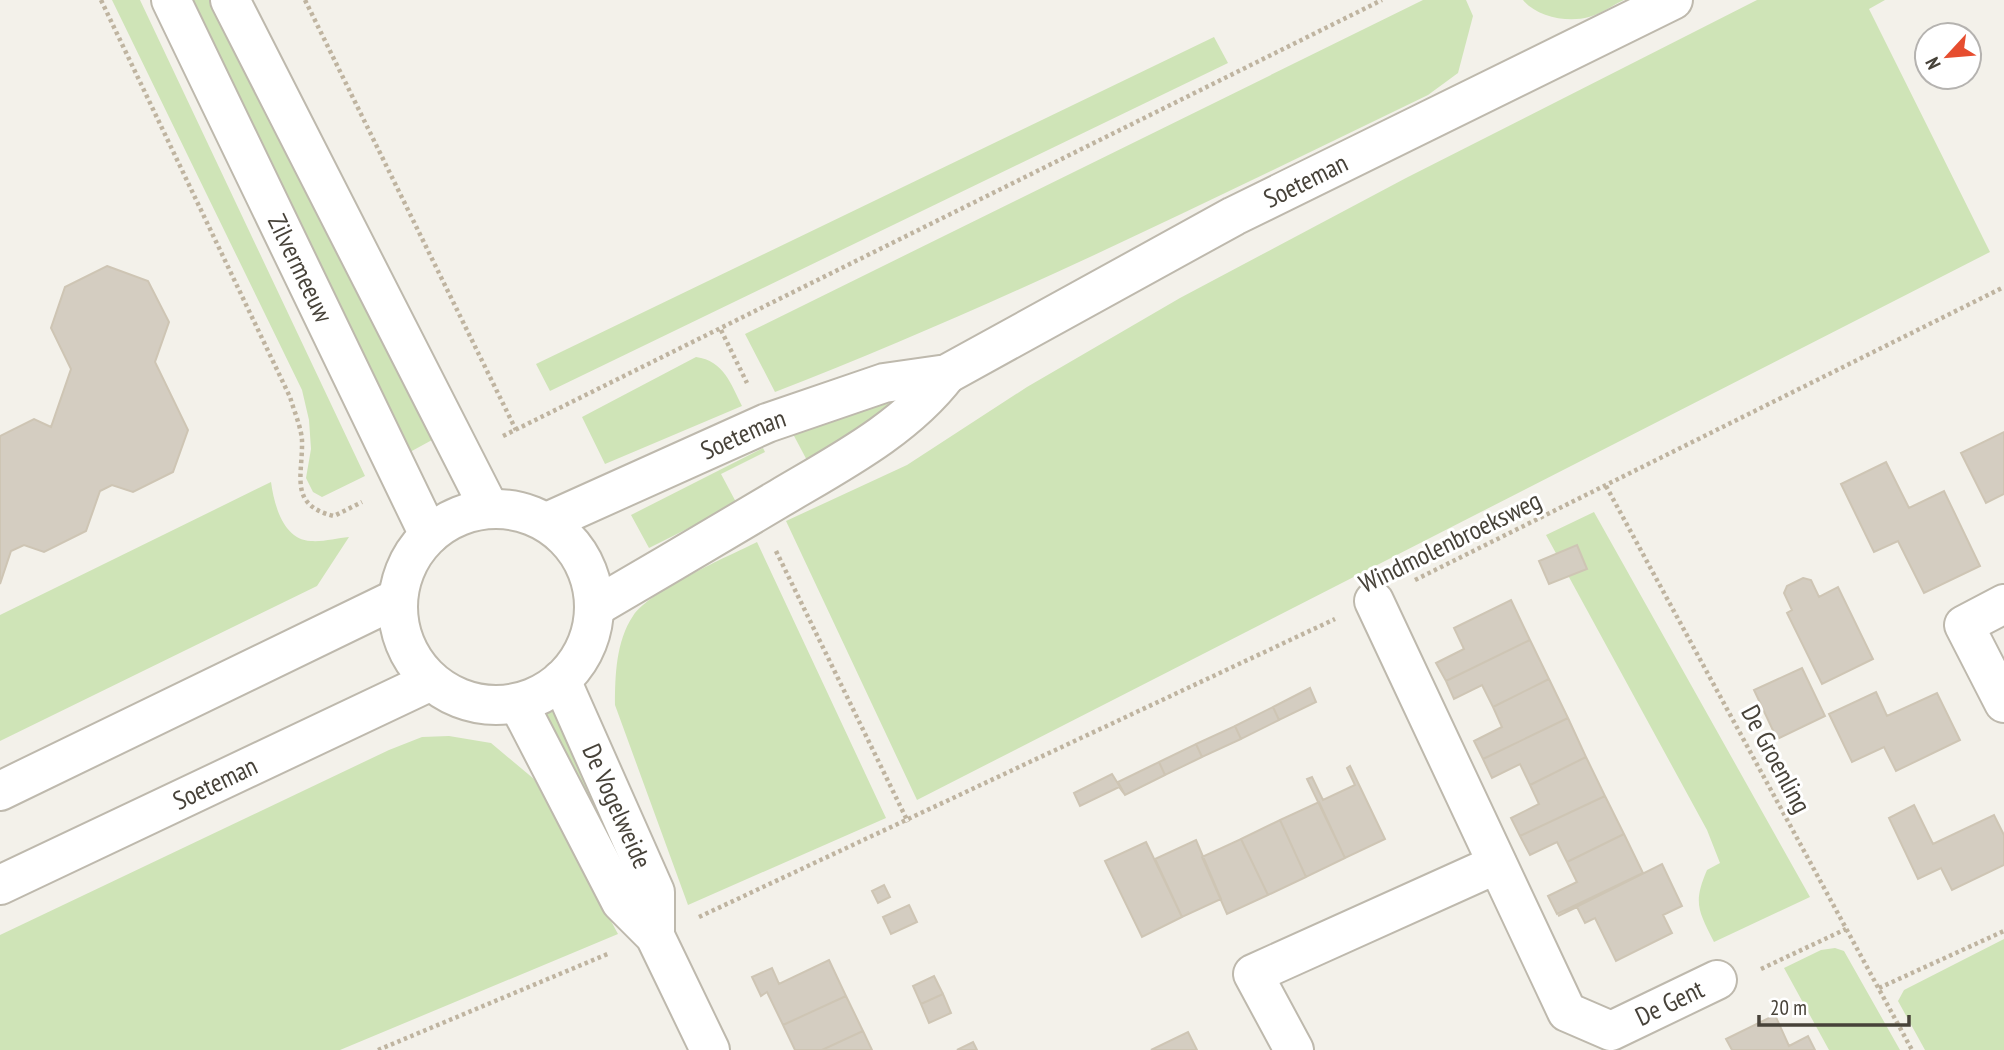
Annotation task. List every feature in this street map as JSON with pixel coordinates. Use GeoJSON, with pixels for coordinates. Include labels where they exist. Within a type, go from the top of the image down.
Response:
{"type":"FeatureCollection","features":[{"type":"Feature","properties":{"kind":"street","name":"Zilvermeeuw"},"geometry":{"type":"LineString","coordinates":[[170,0],[429,534]]}},
{"type":"Feature","properties":{"kind":"street"},"geometry":{"type":"LineString","coordinates":[[230,0],[489,509]]}},
{"type":"Feature","properties":{"kind":"street","name":"Soeteman"},"geometry":{"type":"LineString","coordinates":[[548,522],[766,423],[884,383],[947,374],[1234,216],[1674,0]]}},
{"type":"Feature","properties":{"kind":"street","name":"Soeteman"},"geometry":{"type":"LineString","coordinates":[[595,607],[757,512],[901,422],[932,394],[947,374]]}},
{"type":"Feature","properties":{"kind":"street"},"geometry":{"type":"LineString","coordinates":[[489,509],[509,509],[548,522],[568,538],[582,558],[592,582],[595,607],[587,644],[579,660],[561,680],[545,692],[518,703],[495,705],[472,702],[451,694],[431,681],[405,644],[398,598],[408,564],[429,534],[457,516],[489,509]]}},
{"type":"Feature","properties":{"kind":"street"},"geometry":{"type":"LineString","coordinates":[[0,791],[398,598]]}},
{"type":"Feature","properties":{"kind":"street","name":"De Gent"},"geometry":{"type":"LineString","coordinates":[[1374,601],[1567,1012],[1611,1031],[1717,980]]}},
{"type":"Feature","properties":{"kind":"street"},"geometry":{"type":"LineString","coordinates":[[2004,604],[1964,625],[2004,703]]}},
{"type":"Feature","properties":{"kind":"street","name":"De Vogelweide"},"geometry":{"type":"LineString","coordinates":[[561,680],[655,892],[655,936]]}},
{"type":"Feature","properties":{"kind":"street","name":"Soeteman"},"geometry":{"type":"LineString","coordinates":[[0,885],[431,681]]}},
{"type":"Feature","properties":{"kind":"street","name":"De Vogelweide"},"geometry":{"type":"LineString","coordinates":[[518,703],[621,902],[655,936],[710,1050]]}},
{"type":"Feature","properties":{"kind":"street"},"geometry":{"type":"LineString","coordinates":[[1294,1050],[1253,974],[1497,864]]}},
{"type":"Feature","properties":{"kind":"path"},"geometry":{"type":"LineString","coordinates":[[305,0],[516,430]]}},
{"type":"Feature","properties":{"kind":"path"},"geometry":{"type":"LineString","coordinates":[[766,423],[721,330],[1382,0]]}},
{"type":"Feature","properties":{"kind":"path","name":"Windmolenbroeksweg"},"geometry":{"type":"LineString","coordinates":[[757,512],[908,822],[1374,601],[2004,287]]}},
{"type":"Feature","properties":{"kind":"path","name":"De Groenling"},"geometry":{"type":"LineString","coordinates":[[1606,486],[1912,1050]]}},
{"type":"Feature","properties":{"kind":"path","name":"De Gent"},"geometry":{"type":"LineString","coordinates":[[1717,980],[1733,982],[1846,929]]}},
{"type":"Feature","properties":{"kind":"path"},"geometry":{"type":"LineString","coordinates":[[1879,988],[2004,931]]}},
{"type":"Feature","properties":{"kind":"green space"},"geometry":{"type":"Polygon","coordinates":[[[112,0],[140,0],[365,476],[322,497],[313,492],[306,478],[311,449],[309,420],[302,390],[112,0]]]}},
{"type":"Feature","properties":{"kind":"green space"},"geometry":{"type":"Polygon","coordinates":[[[188,0],[215,0],[432,440],[410,452],[188,0]]]}},
{"type":"Feature","properties":{"kind":"green space"},"geometry":{"type":"Polygon","coordinates":[[[1423,0],[1466,0],[1473,16],[1458,73],[1428,95],[1023,288],[775,392],[745,334],[1423,0]]]}},
{"type":"Feature","properties":{"kind":"green space"},"geometry":{"type":"Polygon","coordinates":[[[1523,0],[1624,0],[1593,16],[1563,19],[1536,11],[1523,0]]]}},
{"type":"Feature","properties":{"kind":"green space"},"geometry":{"type":"Polygon","coordinates":[[[1757,0],[1885,0],[1869,9],[1990,252],[917,800],[786,521],[907,465],[1027,387],[1180,298],[1406,178],[1757,0]]]}},
{"type":"Feature","properties":{"kind":"green space"},"geometry":{"type":"Polygon","coordinates":[[[1214,37],[1228,63],[550,391],[536,364],[1214,37]]]}},
{"type":"Feature","properties":{"kind":"green space"},"geometry":{"type":"Polygon","coordinates":[[[696,357],[706,359],[720,368],[742,406],[605,464],[582,417],[696,357]]]}},
{"type":"Feature","properties":{"kind":"green space"},"geometry":{"type":"Polygon","coordinates":[[[887,399],[891,411],[810,466],[793,434],[887,399]]]}},
{"type":"Feature","properties":{"kind":"green space"},"geometry":{"type":"Polygon","coordinates":[[[763,448],[765,452],[721,474],[737,504],[649,548],[631,515],[763,448]]]}},
{"type":"Feature","properties":{"kind":"green space"},"geometry":{"type":"Polygon","coordinates":[[[271,482],[278,510],[293,534],[311,541],[349,537],[317,586],[0,741],[0,615],[271,482]]]}},
{"type":"Feature","properties":{"kind":"green space"},"geometry":{"type":"Polygon","coordinates":[[[1594,512],[1810,897],[1714,942],[1699,906],[1700,891],[1707,870],[1720,863],[1707,830],[1546,535],[1594,512]]]}},
{"type":"Feature","properties":{"kind":"green space"},"geometry":{"type":"Polygon","coordinates":[[[757,542],[886,818],[688,905],[615,705],[618,659],[627,626],[642,606],[672,585],[757,542]]]}},
{"type":"Feature","properties":{"kind":"green space"},"geometry":{"type":"Polygon","coordinates":[[[554,705],[650,916],[542,712],[554,705]]]}},
{"type":"Feature","properties":{"kind":"green space"},"geometry":{"type":"Polygon","coordinates":[[[449,736],[491,743],[534,779],[618,934],[340,1050],[0,1050],[0,935],[389,750],[422,737],[449,736]]]}},
{"type":"Feature","properties":{"kind":"green space"},"geometry":{"type":"Polygon","coordinates":[[[2004,939],[2004,1050],[1925,1050],[1898,1001],[1904,990],[2004,939]]]}},
{"type":"Feature","properties":{"kind":"green space"},"geometry":{"type":"Polygon","coordinates":[[[1835,948],[1844,951],[1900,1050],[1829,1050],[1784,968],[1821,950],[1835,948]]]}},
{"type":"Feature","properties":{"kind":"building"},"geometry":{"type":"Polygon","coordinates":[[[107,266],[148,281],[169,322],[155,362],[188,430],[173,472],[133,492],[112,485],[100,491],[86,531],[44,552],[24,545],[11,551],[0,584],[0,436],[34,419],[51,427],[71,369],[51,328],[65,287],[107,266]]]}},
{"type":"Feature","properties":{"kind":"building"},"geometry":{"type":"Polygon","coordinates":[[[2004,432],[2004,494],[1986,503],[1961,453],[2004,432]]]}},
{"type":"Feature","properties":{"kind":"building"},"geometry":{"type":"Polygon","coordinates":[[[1886,462],[1909,508],[1944,491],[1980,566],[1924,593],[1898,541],[1874,552],[1841,484],[1886,462]]]}},
{"type":"Feature","properties":{"kind":"building"},"geometry":{"type":"Polygon","coordinates":[[[1577,545],[1587,569],[1549,584],[1539,561],[1577,545]]]}},
{"type":"Feature","properties":{"kind":"building"},"geometry":{"type":"Polygon","coordinates":[[[1803,578],[1811,580],[1819,597],[1838,587],[1873,659],[1822,684],[1787,613],[1792,610],[1784,593],[1787,586],[1803,578]]]}},
{"type":"Feature","properties":{"kind":"building"},"geometry":{"type":"Polygon","coordinates":[[[1511,600],[1530,640],[1446,681],[1436,663],[1464,649],[1454,628],[1511,600]]]}},
{"type":"Feature","properties":{"kind":"building"},"geometry":{"type":"Polygon","coordinates":[[[1530,640],[1549,679],[1493,707],[1482,685],[1454,699],[1446,681],[1530,640]]]}},
{"type":"Feature","properties":{"kind":"building"},"geometry":{"type":"Polygon","coordinates":[[[1802,668],[1825,716],[1777,739],[1754,690],[1802,668]]]}},
{"type":"Feature","properties":{"kind":"building"},"geometry":{"type":"Polygon","coordinates":[[[1549,679],[1568,718],[1483,759],[1474,741],[1502,727],[1493,707],[1549,679]]]}},
{"type":"Feature","properties":{"kind":"building"},"geometry":{"type":"Polygon","coordinates":[[[1310,688],[1316,702],[1279,720],[1273,707],[1310,688]]]}},
{"type":"Feature","properties":{"kind":"building"},"geometry":{"type":"Polygon","coordinates":[[[1876,692],[1887,716],[1937,693],[1960,740],[1896,771],[1884,747],[1852,762],[1829,714],[1876,692]]]}},
{"type":"Feature","properties":{"kind":"building"},"geometry":{"type":"Polygon","coordinates":[[[1273,707],[1279,720],[1241,739],[1235,726],[1273,707]]]}},
{"type":"Feature","properties":{"kind":"building"},"geometry":{"type":"Polygon","coordinates":[[[1568,718],[1586,757],[1530,785],[1520,764],[1492,778],[1483,759],[1568,718]]]}},
{"type":"Feature","properties":{"kind":"building"},"geometry":{"type":"Polygon","coordinates":[[[1235,726],[1241,739],[1202,757],[1196,744],[1235,726]]]}},
{"type":"Feature","properties":{"kind":"building"},"geometry":{"type":"Polygon","coordinates":[[[1196,744],[1202,757],[1165,775],[1159,762],[1196,744]]]}},
{"type":"Feature","properties":{"kind":"building"},"geometry":{"type":"Polygon","coordinates":[[[1586,757],[1605,796],[1520,836],[1511,818],[1539,804],[1530,785],[1586,757]]]}},
{"type":"Feature","properties":{"kind":"building"},"geometry":{"type":"Polygon","coordinates":[[[1159,762],[1165,775],[1125,795],[1118,782],[1159,762]]]}},
{"type":"Feature","properties":{"kind":"building"},"geometry":{"type":"Polygon","coordinates":[[[1350,766],[1385,839],[1345,858],[1307,779],[1312,777],[1323,800],[1355,785],[1347,768],[1350,766]]]}},
{"type":"Feature","properties":{"kind":"building"},"geometry":{"type":"Polygon","coordinates":[[[1112,774],[1125,795],[1119,787],[1080,806],[1074,793],[1112,774]]]}},
{"type":"Feature","properties":{"kind":"building"},"geometry":{"type":"Polygon","coordinates":[[[1605,796],[1624,834],[1567,862],[1557,842],[1530,855],[1520,836],[1605,796]]]}},
{"type":"Feature","properties":{"kind":"building"},"geometry":{"type":"Polygon","coordinates":[[[1319,802],[1345,858],[1306,877],[1280,820],[1319,802]]]}},
{"type":"Feature","properties":{"kind":"building"},"geometry":{"type":"Polygon","coordinates":[[[1914,805],[1933,844],[1994,815],[2004,835],[2004,865],[1952,890],[1941,868],[1918,879],[1889,818],[1914,805]]]}},
{"type":"Feature","properties":{"kind":"building"},"geometry":{"type":"Polygon","coordinates":[[[1280,820],[1306,877],[1268,895],[1241,839],[1280,820]]]}},
{"type":"Feature","properties":{"kind":"building"},"geometry":{"type":"Polygon","coordinates":[[[1624,834],[1643,873],[1557,914],[1548,896],[1577,882],[1567,862],[1624,834]]]}},
{"type":"Feature","properties":{"kind":"building"},"geometry":{"type":"Polygon","coordinates":[[[1241,839],[1268,895],[1227,914],[1202,857],[1241,839]]]}},
{"type":"Feature","properties":{"kind":"building"},"geometry":{"type":"Polygon","coordinates":[[[1196,840],[1221,899],[1182,917],[1155,859],[1196,840]]]}},
{"type":"Feature","properties":{"kind":"building"},"geometry":{"type":"Polygon","coordinates":[[[1146,842],[1182,917],[1142,937],[1105,861],[1146,842]]]}},
{"type":"Feature","properties":{"kind":"building"},"geometry":{"type":"Polygon","coordinates":[[[1662,864],[1682,906],[1663,915],[1672,933],[1616,961],[1595,918],[1585,923],[1577,907],[1558,916],[1662,864]]]}},
{"type":"Feature","properties":{"kind":"building"},"geometry":{"type":"Polygon","coordinates":[[[884,885],[890,897],[878,903],[872,891],[884,885]]]}},
{"type":"Feature","properties":{"kind":"building"},"geometry":{"type":"Polygon","coordinates":[[[909,905],[917,922],[891,934],[883,917],[909,905]]]}},
{"type":"Feature","properties":{"kind":"building"},"geometry":{"type":"Polygon","coordinates":[[[829,960],[846,996],[783,1025],[767,992],[761,996],[752,977],[772,968],[779,984],[829,960]]]}},
{"type":"Feature","properties":{"kind":"building"},"geometry":{"type":"Polygon","coordinates":[[[934,976],[943,994],[921,1004],[913,986],[934,976]]]}},
{"type":"Feature","properties":{"kind":"building"},"geometry":{"type":"Polygon","coordinates":[[[943,994],[951,1013],[929,1023],[921,1004],[943,994]]]}},
{"type":"Feature","properties":{"kind":"building"},"geometry":{"type":"Polygon","coordinates":[[[846,996],[863,1031],[822,1050],[795,1050],[783,1025],[846,996]]]}},
{"type":"Feature","properties":{"kind":"building"},"geometry":{"type":"Polygon","coordinates":[[[1775,1015],[1789,1046],[1808,1036],[1815,1050],[1732,1050],[1726,1039],[1775,1015]]]}},
{"type":"Feature","properties":{"kind":"building"},"geometry":{"type":"Polygon","coordinates":[[[863,1031],[872,1050],[822,1050],[863,1031]]]}},
{"type":"Feature","properties":{"kind":"building"},"geometry":{"type":"Polygon","coordinates":[[[1188,1032],[1197,1050],[1151,1050],[1188,1032]]]}},
{"type":"Feature","properties":{"kind":"building"},"geometry":{"type":"Polygon","coordinates":[[[973,1042],[977,1050],[957,1050],[973,1042]]]}}]}
